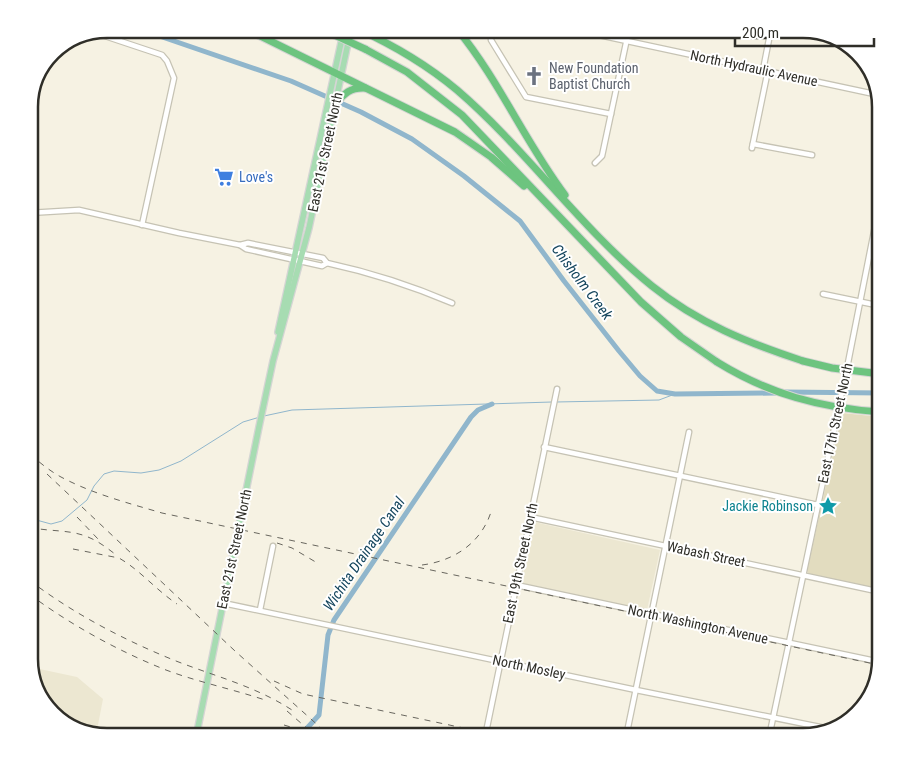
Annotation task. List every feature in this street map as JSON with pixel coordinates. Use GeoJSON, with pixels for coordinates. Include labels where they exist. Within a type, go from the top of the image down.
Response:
{"type":"FeatureCollection","features":[{"type":"Feature","properties":{"kind":"highway"},"geometry":{"type":"LineString","coordinates":[[264,38],[455,132],[491,157],[562,220]]}},
{"type":"Feature","properties":{"kind":"highway"},"geometry":{"type":"LineString","coordinates":[[341,38],[407,72],[462,115],[641,302],[681,337],[717,362],[761,386],[825,406],[872,411]]}},
{"type":"Feature","properties":{"kind":"highway"},"geometry":{"type":"LineString","coordinates":[[377,38],[391,44],[419,62],[457,90],[504,136],[588,225],[652,286],[685,309],[745,341],[803,361],[832,368],[872,373]]}},
{"type":"Feature","properties":{"kind":"highway"},"geometry":{"type":"LineString","coordinates":[[464,38],[486,68],[548,174],[588,225]]}},
{"type":"Feature","properties":{"kind":"highway"},"geometry":{"type":"LineString","coordinates":[[335,104],[347,92],[356,88],[368,88]]}},
{"type":"Feature","properties":{"kind":"main road","name":"East 21st Street North"},"geometry":{"type":"LineString","coordinates":[[273,361],[279,323],[342,38]]}},
{"type":"Feature","properties":{"kind":"main road","name":"East 21st Street North"},"geometry":{"type":"LineString","coordinates":[[198,728],[258,427],[273,361],[302,254],[350,38]]}},
{"type":"Feature","properties":{"kind":"street"},"geometry":{"type":"LineString","coordinates":[[111,38],[162,55],[167,61],[174,78],[142,225]]}},
{"type":"Feature","properties":{"kind":"street"},"geometry":{"type":"LineString","coordinates":[[491,38],[499,55],[526,97],[611,114]]}},
{"type":"Feature","properties":{"kind":"street","name":"North Hydraulic Avenue"},"geometry":{"type":"LineString","coordinates":[[616,38],[871,93]]}},
{"type":"Feature","properties":{"kind":"street"},"geometry":{"type":"LineString","coordinates":[[769,38],[764,65],[767,75],[752,146],[812,155]]}},
{"type":"Feature","properties":{"kind":"street"},"geometry":{"type":"LineString","coordinates":[[595,163],[602,156],[626,40]]}},
{"type":"Feature","properties":{"kind":"street"},"geometry":{"type":"LineString","coordinates":[[38,212],[78,210],[240,245],[246,249],[322,266],[327,263]]}},
{"type":"Feature","properties":{"kind":"street","name":"East 17th Street North"},"geometry":{"type":"LineString","coordinates":[[771,728],[872,241]]}},
{"type":"Feature","properties":{"kind":"street"},"geometry":{"type":"LineString","coordinates":[[240,245],[248,242],[323,258],[327,263],[367,272],[408,285],[452,303]]}},
{"type":"Feature","properties":{"kind":"street"},"geometry":{"type":"LineString","coordinates":[[823,294],[872,304]]}},
{"type":"Feature","properties":{"kind":"street","name":"East 19th Street North"},"geometry":{"type":"LineString","coordinates":[[487,728],[557,389]]}},
{"type":"Feature","properties":{"kind":"street"},"geometry":{"type":"LineString","coordinates":[[628,728],[689,432]]}},
{"type":"Feature","properties":{"kind":"street"},"geometry":{"type":"LineString","coordinates":[[544,447],[818,505]]}},
{"type":"Feature","properties":{"kind":"street","name":"Wabash Street"},"geometry":{"type":"LineString","coordinates":[[530,517],[872,590]]}},
{"type":"Feature","properties":{"kind":"street"},"geometry":{"type":"LineString","coordinates":[[260,610],[273,546]]}},
{"type":"Feature","properties":{"kind":"street","name":"North Washington Avenue"},"geometry":{"type":"LineString","coordinates":[[516,585],[872,660]]}},
{"type":"Feature","properties":{"kind":"street","name":"North Mosley"},"geometry":{"type":"LineString","coordinates":[[223,603],[818,727]]}},
{"type":"Feature","properties":{"kind":"shaded area"},"geometry":{"type":"Polygon","coordinates":[[[842,413],[872,416],[872,587],[809,574],[807,571],[842,413]]]}},
{"type":"Feature","properties":{"kind":"shaded area"},"geometry":{"type":"Polygon","coordinates":[[[534,522],[660,550],[647,610],[521,583],[534,522]]]}},
{"type":"Feature","properties":{"kind":"shaded area"},"geometry":{"type":"Polygon","coordinates":[[[39,669],[77,677],[103,699],[97,728],[84,725],[61,711],[52,701],[45,690],[39,669]]]}},
{"type":"Feature","properties":{"kind":"waterway","name":"Chisholm Creek"},"geometry":{"type":"LineString","coordinates":[[165,38],[291,81],[361,112],[412,139],[464,176],[520,221],[619,351],[640,376],[657,391],[675,394],[776,393]]}},
{"type":"Feature","properties":{"kind":"waterway","name":"Chisholm Creek"},"geometry":{"type":"LineString","coordinates":[[784,392],[872,393]]}},
{"type":"Feature","properties":{"kind":"waterway"},"geometry":{"type":"LineString","coordinates":[[556,402],[659,400],[675,394]]}},
{"type":"Feature","properties":{"kind":"waterway"},"geometry":{"type":"LineString","coordinates":[[264,416],[292,410],[552,402]]}},
{"type":"Feature","properties":{"kind":"waterway","name":"Wichita Drainage Canal"},"geometry":{"type":"LineString","coordinates":[[307,728],[319,715],[328,635],[334,620],[471,417],[478,410],[492,404]]}},
{"type":"Feature","properties":{"kind":"waterway"},"geometry":{"type":"LineString","coordinates":[[38,520],[51,524],[62,521],[87,500],[94,486],[104,474],[114,471],[141,473],[159,470],[181,461],[243,422],[260,417]]}},
{"type":"Feature","properties":{"kind":"railway"},"geometry":{"type":"LineString","coordinates":[[38,461],[73,483],[111,498],[162,513],[872,664]]}},
{"type":"Feature","properties":{"kind":"railway"},"geometry":{"type":"LineString","coordinates":[[47,474],[235,651],[321,728]]}},
{"type":"Feature","properties":{"kind":"railway"},"geometry":{"type":"LineString","coordinates":[[422,565],[445,559],[465,549],[480,533],[491,512]]}},
{"type":"Feature","properties":{"kind":"railway"},"geometry":{"type":"LineString","coordinates":[[77,517],[98,539]]}},
{"type":"Feature","properties":{"kind":"railway"},"geometry":{"type":"LineString","coordinates":[[38,529],[81,534],[95,540],[115,554]]}},
{"type":"Feature","properties":{"kind":"railway"},"geometry":{"type":"LineString","coordinates":[[277,543],[292,548],[319,564]]}},
{"type":"Feature","properties":{"kind":"railway"},"geometry":{"type":"LineString","coordinates":[[73,549],[119,558],[177,604]]}},
{"type":"Feature","properties":{"kind":"railway"},"geometry":{"type":"LineString","coordinates":[[38,586],[82,615],[137,644],[176,661],[252,689],[295,712]]}},
{"type":"Feature","properties":{"kind":"railway"},"geometry":{"type":"LineString","coordinates":[[38,600],[78,627],[148,663],[190,678],[265,700]]}},
{"type":"Feature","properties":{"kind":"railway"},"geometry":{"type":"LineString","coordinates":[[274,681],[303,694],[464,728]]}},
{"type":"Feature","properties":{"kind":"railway"},"geometry":{"type":"LineString","coordinates":[[287,711],[307,728]]}},
{"type":"Feature","properties":{"kind":"railway"},"geometry":{"type":"LineString","coordinates":[[284,725],[294,728]]}},
{"type":"Feature","properties":{"kind":"place","name":"New Foundation Baptist Church"},"geometry":{"type":"Point","coordinates":[534,76]}},
{"type":"Feature","properties":{"kind":"place","name":"Love's"},"geometry":{"type":"Point","coordinates":[224,177]}},
{"type":"Feature","properties":{"kind":"place","name":"Jackie Robinson"},"geometry":{"type":"Point","coordinates":[828,506]}}]}
